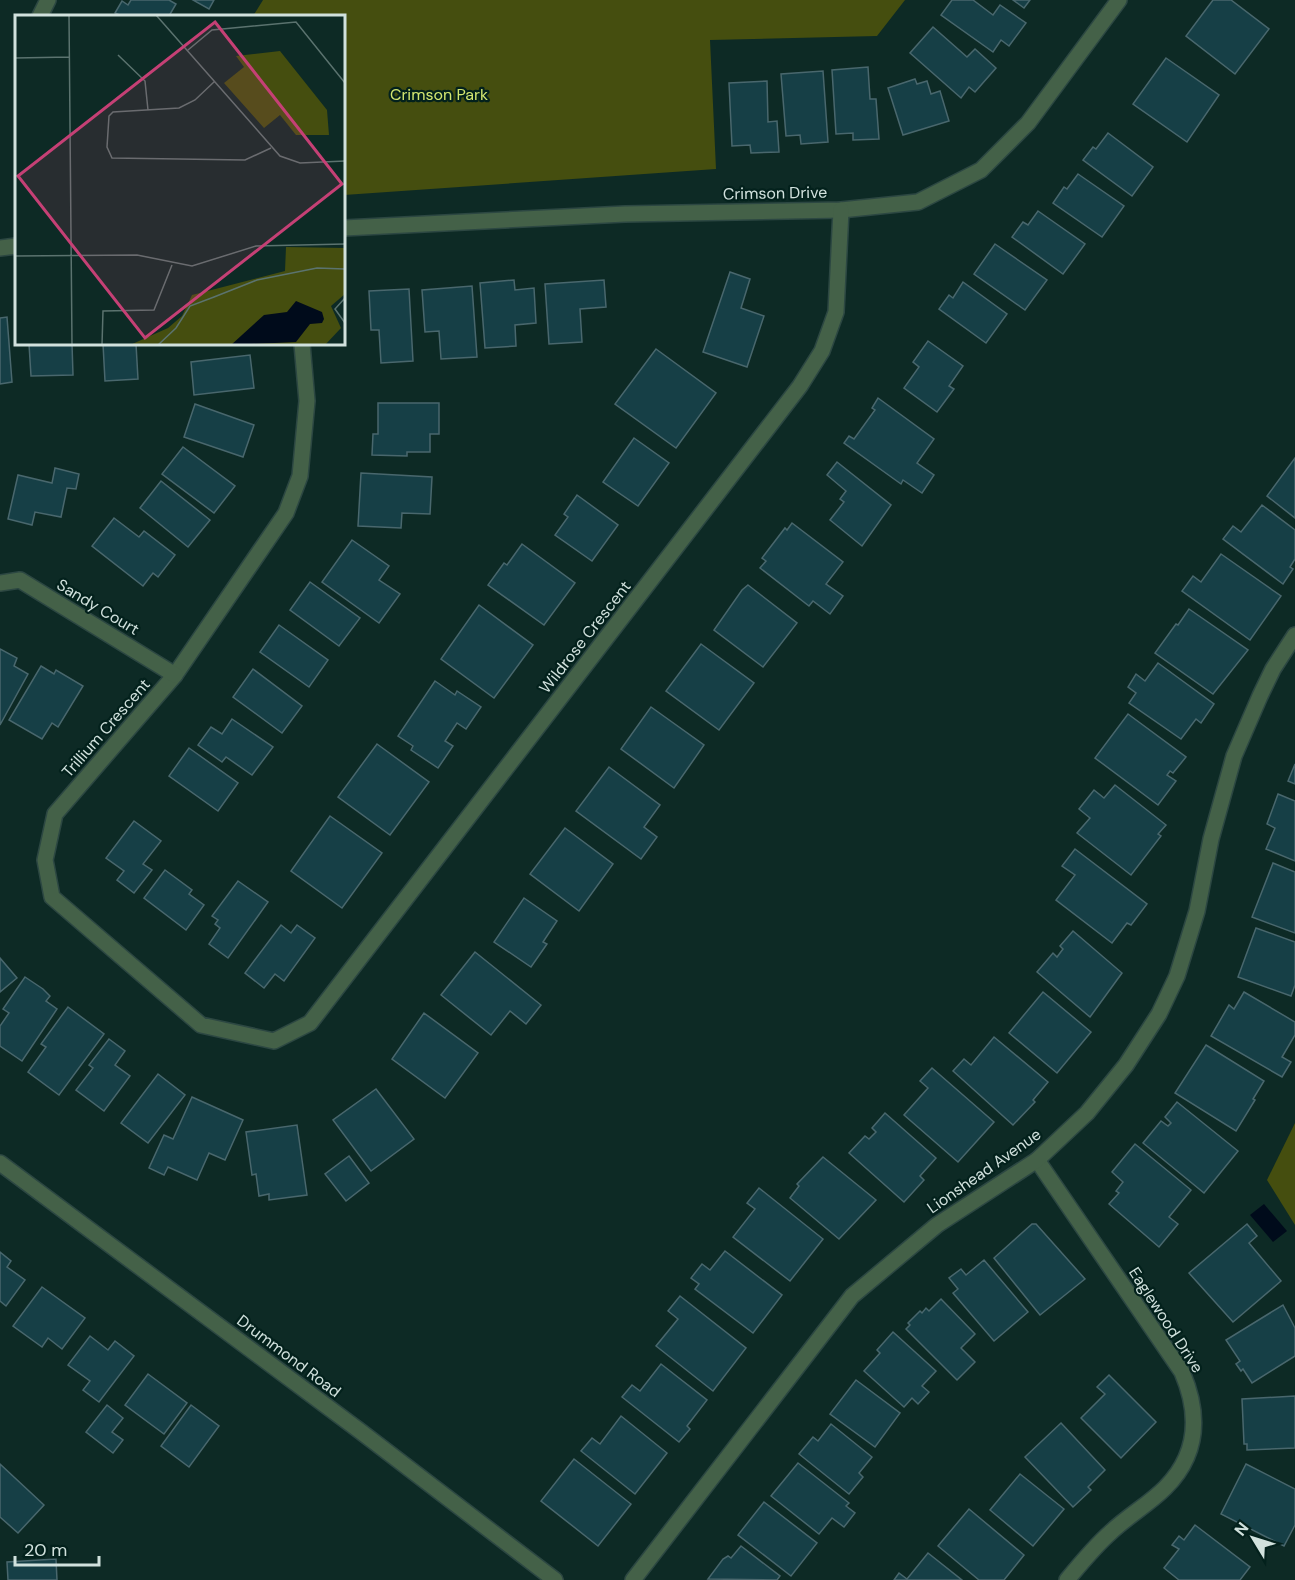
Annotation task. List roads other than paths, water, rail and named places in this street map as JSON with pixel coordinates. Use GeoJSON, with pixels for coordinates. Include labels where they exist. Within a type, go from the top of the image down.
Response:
{"type":"FeatureCollection","features":[{"type":"Feature","properties":{"kind":"street"},"geometry":{"type":"LineString","coordinates":[[40,15],[48,0]]}},
{"type":"Feature","properties":{"kind":"street","name":"Crimson Drive"},"geometry":{"type":"LineString","coordinates":[[345,228],[625,213],[841,210],[918,202],[981,170],[1028,123],[1119,0]]}},
{"type":"Feature","properties":{"kind":"street","name":"Wildrose Crescent"},"geometry":{"type":"LineString","coordinates":[[274,1041],[310,1023],[800,386],[822,351],[836,312],[841,210]]}},
{"type":"Feature","properties":{"kind":"street"},"geometry":{"type":"LineString","coordinates":[[0,248],[15,246]]}},
{"type":"Feature","properties":{"kind":"street","name":"Trillium Crescent"},"geometry":{"type":"LineString","coordinates":[[274,1041],[201,1025],[52,897],[45,860],[56,814],[175,675],[286,513],[300,476],[308,401],[302,345]]}},
{"type":"Feature","properties":{"kind":"street","name":"Sandy Court"},"geometry":{"type":"LineString","coordinates":[[0,583],[20,580],[175,675]]}},
{"type":"Feature","properties":{"kind":"street","name":"Lionshead Avenue"},"geometry":{"type":"LineString","coordinates":[[633,1580],[852,1296],[937,1225],[1037,1160],[1070,1131],[1103,1095],[1138,1048],[1159,1014],[1177,976],[1188,944],[1219,809],[1234,756],[1273,669],[1295,635]]}},
{"type":"Feature","properties":{"kind":"street","name":"Eaglewood Drive"},"geometry":{"type":"LineString","coordinates":[[1037,1160],[1173,1358],[1188,1385],[1195,1422],[1190,1449],[1174,1478],[1154,1498],[1109,1533],[1068,1580]]}},
{"type":"Feature","properties":{"kind":"street","name":"Drummond Road"},"geometry":{"type":"LineString","coordinates":[[0,1163],[555,1580]]}},
{"type":"Feature","properties":{"kind":"water"},"geometry":{"type":"Polygon","coordinates":[[[1264,1204],[1287,1231],[1273,1242],[1250,1215],[1264,1204]]]}},
{"type":"Feature","properties":{"kind":"park label","name":"Crimson Park"},"geometry":{"type":"Point","coordinates":[439,94]}}]}
